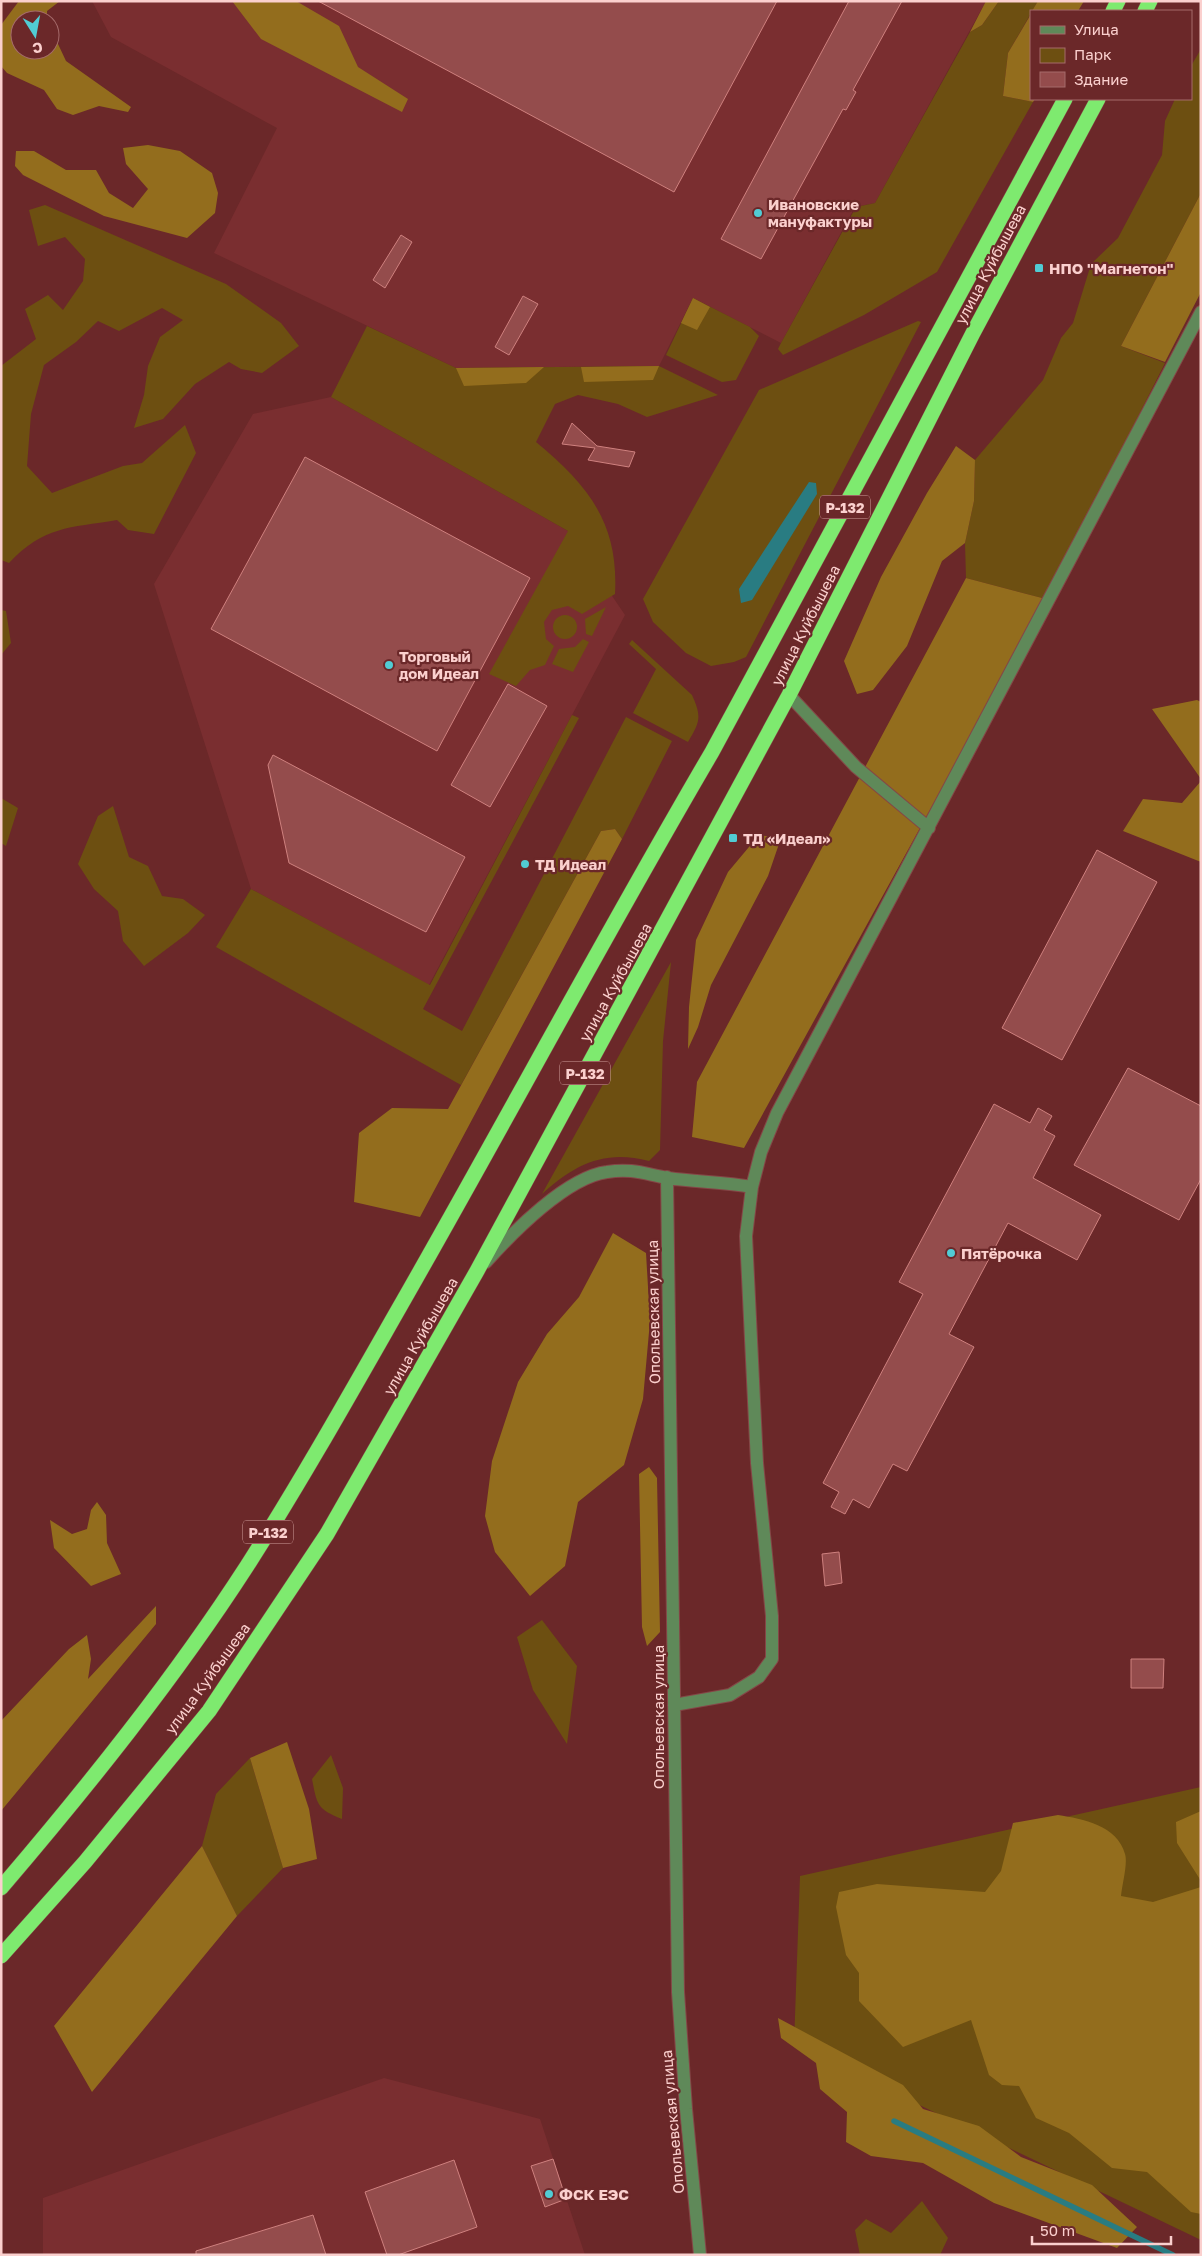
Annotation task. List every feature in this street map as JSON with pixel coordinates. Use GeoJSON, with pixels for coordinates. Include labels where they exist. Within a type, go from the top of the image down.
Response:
{"type":"FeatureCollection","features":[{"type":"Feature","properties":{"kind":"highway","name":"улица Куйбышева"},"geometry":{"type":"LineString","coordinates":[[1,1888],[40,1842],[165,1684],[246,1567],[323,1442],[712,752],[1064,100]]}},
{"type":"Feature","properties":{"kind":"highway","name":"улица Куйбышева"},"geometry":{"type":"LineString","coordinates":[[1,1956],[85,1862],[208,1711],[327,1534],[478,1271],[789,695],[973,333],[1097,100]]}},
{"type":"Feature","properties":{"kind":"street"},"geometry":{"type":"LineString","coordinates":[[674,1705],[730,1695],[759,1677],[772,1659],[772,1616],[757,1463],[746,1236],[752,1187],[761,1152],[777,1113],[1201,312]]}},
{"type":"Feature","properties":{"kind":"street"},"geometry":{"type":"LineString","coordinates":[[789,695],[856,767],[929,828]]}},
{"type":"Feature","properties":{"kind":"street"},"geometry":{"type":"LineString","coordinates":[[478,1271],[512,1233],[578,1181],[606,1172],[640,1170],[667,1178],[728,1182],[752,1187]]}},
{"type":"Feature","properties":{"kind":"street","name":"Опольевская улица"},"geometry":{"type":"LineString","coordinates":[[667,1178],[678,1992],[686,2109],[700,2255]]}},
{"type":"Feature","properties":{"kind":"shaded area"},"geometry":{"type":"Polygon","coordinates":[[[19,1],[60,1],[48,10],[12,10],[19,1]]]}},
{"type":"Feature","properties":{"kind":"shaded area"},"geometry":{"type":"Polygon","coordinates":[[[92,1],[986,1],[875,203],[855,207],[781,343],[693,298],[659,366],[456,368],[214,253],[277,128],[111,37],[92,1]]]}},
{"type":"Feature","properties":{"kind":"shaded area"},"geometry":{"type":"Polygon","coordinates":[[[232,1],[296,1],[339,26],[358,67],[408,99],[402,112],[261,39],[232,1]]]}},
{"type":"Feature","properties":{"kind":"shaded area"},"geometry":{"type":"Polygon","coordinates":[[[986,1],[999,1],[982,25],[970,32],[986,1]]]}},
{"type":"Feature","properties":{"kind":"shaded area"},"geometry":{"type":"Polygon","coordinates":[[[1038,1],[1084,1],[1079,10],[1033,10],[1038,1]]]}},
{"type":"Feature","properties":{"kind":"shaded area"},"geometry":{"type":"Polygon","coordinates":[[[10,13],[10,60],[60,60],[60,48],[66,61],[131,107],[128,112],[99,106],[73,115],[57,109],[44,90],[7,73],[1,66],[1,25],[10,13]]]}},
{"type":"Feature","properties":{"kind":"shaded area"},"geometry":{"type":"Polygon","coordinates":[[[1030,16],[1030,100],[1034,100],[1033,102],[1003,96],[1008,53],[1030,16]]]}},
{"type":"Feature","properties":{"kind":"shaded area"},"geometry":{"type":"Polygon","coordinates":[[[148,145],[180,151],[212,173],[218,193],[215,213],[187,238],[104,216],[23,175],[15,166],[16,151],[34,151],[66,170],[96,170],[109,193],[133,208],[148,189],[126,164],[123,148],[148,145]]]}},
{"type":"Feature","properties":{"kind":"shaded area"},"geometry":{"type":"Polygon","coordinates":[[[1201,193],[1201,292],[1165,362],[1121,346],[1201,193]]]}},
{"type":"Feature","properties":{"kind":"shaded area"},"geometry":{"type":"Polygon","coordinates":[[[693,298],[710,307],[697,330],[681,323],[693,298]]]}},
{"type":"Feature","properties":{"kind":"shaded area"},"geometry":{"type":"Polygon","coordinates":[[[659,366],[653,380],[584,382],[581,367],[659,366]]]}},
{"type":"Feature","properties":{"kind":"shaded area"},"geometry":{"type":"Polygon","coordinates":[[[544,367],[526,383],[464,386],[456,368],[544,367]]]}},
{"type":"Feature","properties":{"kind":"shaded area","name":"Торговый дом Идеал"},"geometry":{"type":"Polygon","coordinates":[[[331,397],[568,531],[625,615],[429,985],[251,889],[154,584],[253,414],[331,397]]]}},
{"type":"Feature","properties":{"kind":"shaded area"},"geometry":{"type":"Polygon","coordinates":[[[956,446],[975,460],[974,501],[965,543],[942,561],[907,646],[873,690],[857,694],[844,661],[881,577],[927,493],[956,446]]]}},
{"type":"Feature","properties":{"kind":"shaded area"},"geometry":{"type":"Polygon","coordinates":[[[966,578],[1046,599],[744,1148],[692,1137],[697,1082],[966,578]]]}},
{"type":"Feature","properties":{"kind":"shaded area"},"geometry":{"type":"Polygon","coordinates":[[[1197,700],[1201,702],[1201,779],[1152,709],[1197,700]]]}},
{"type":"Feature","properties":{"kind":"shaded area"},"geometry":{"type":"Polygon","coordinates":[[[1201,781],[1201,862],[1123,831],[1143,799],[1182,803],[1201,781]]]}},
{"type":"Feature","properties":{"kind":"shaded area"},"geometry":{"type":"Polygon","coordinates":[[[615,829],[622,839],[420,1217],[354,1202],[359,1133],[392,1108],[448,1109],[601,831],[615,829]]]}},
{"type":"Feature","properties":{"kind":"shaded area"},"geometry":{"type":"Polygon","coordinates":[[[759,835],[781,838],[768,876],[711,985],[698,1027],[688,1049],[689,1007],[696,940],[728,872],[759,835]]]}},
{"type":"Feature","properties":{"kind":"shaded area"},"geometry":{"type":"Polygon","coordinates":[[[613,1233],[646,1253],[650,1321],[643,1399],[624,1465],[578,1502],[565,1566],[530,1596],[495,1552],[485,1516],[492,1461],[518,1382],[547,1334],[579,1297],[613,1233]]]}},
{"type":"Feature","properties":{"kind":"shaded area"},"geometry":{"type":"Polygon","coordinates":[[[649,1467],[657,1478],[660,1632],[647,1646],[642,1627],[639,1474],[649,1467]]]}},
{"type":"Feature","properties":{"kind":"shaded area"},"geometry":{"type":"Polygon","coordinates":[[[97,1502],[106,1515],[107,1543],[121,1574],[91,1586],[54,1548],[50,1520],[72,1534],[87,1529],[91,1510],[97,1502]]]}},
{"type":"Feature","properties":{"kind":"shaded area"},"geometry":{"type":"Polygon","coordinates":[[[156,1606],[156,1624],[1,1811],[1,1721],[69,1649],[87,1635],[91,1659],[88,1679],[156,1606]]]}},
{"type":"Feature","properties":{"kind":"shaded area"},"geometry":{"type":"Polygon","coordinates":[[[287,1742],[309,1809],[317,1859],[283,1868],[250,1758],[287,1742]]]}},
{"type":"Feature","properties":{"kind":"shaded area"},"geometry":{"type":"Polygon","coordinates":[[[1201,1811],[1201,1881],[1177,1843],[1176,1822],[1201,1811]]]}},
{"type":"Feature","properties":{"kind":"shaded area"},"geometry":{"type":"Polygon","coordinates":[[[1058,1815],[1088,1821],[1115,1836],[1121,1844],[1126,1858],[1121,1896],[1153,1902],[1201,1887],[1201,2214],[1191,2212],[1147,2172],[1112,2168],[1069,2133],[1036,2118],[1019,2086],[1002,2085],[989,2075],[971,2020],[903,2047],[859,2001],[859,1973],[846,1955],[836,1907],[839,1892],[877,1884],[985,1892],[1001,1871],[1013,1823],[1058,1815]]]}},
{"type":"Feature","properties":{"kind":"shaded area"},"geometry":{"type":"Polygon","coordinates":[[[202,1846],[237,1916],[92,2092],[54,2026],[202,1846]]]}},
{"type":"Feature","properties":{"kind":"shaded area"},"geometry":{"type":"Polygon","coordinates":[[[778,2018],[903,2085],[923,2109],[979,2126],[1021,2157],[1092,2185],[1137,2227],[1117,2248],[994,2203],[923,2163],[871,2156],[846,2142],[847,2112],[820,2089],[816,2063],[781,2038],[778,2018]]]}},
{"type":"Feature","properties":{"kind":"shaded area"},"geometry":{"type":"Polygon","coordinates":[[[384,2078],[540,2119],[585,2255],[43,2255],[43,2198],[384,2078]]]}},
{"type":"Feature","properties":{"kind":"green space"},"geometry":{"type":"Polygon","coordinates":[[[999,1],[1038,1],[1033,10],[1030,10],[1030,15],[1008,53],[1003,96],[1033,102],[937,272],[864,315],[783,355],[778,349],[856,207],[875,203],[970,32],[982,25],[999,1]]]}},
{"type":"Feature","properties":{"kind":"green space"},"geometry":{"type":"Polygon","coordinates":[[[1201,49],[1201,193],[1121,346],[1165,363],[1046,599],[966,578],[965,543],[974,501],[975,460],[1043,380],[1061,338],[1073,323],[1091,264],[1118,238],[1162,155],[1165,121],[1175,100],[1192,100],[1192,64],[1201,49]]]}},
{"type":"Feature","properties":{"kind":"green space"},"geometry":{"type":"Polygon","coordinates":[[[45,205],[226,284],[281,323],[299,346],[262,373],[241,369],[229,362],[195,384],[163,419],[134,428],[144,395],[148,366],[160,337],[183,320],[162,308],[119,331],[98,321],[76,342],[44,365],[31,414],[27,466],[52,493],[123,466],[142,463],[185,425],[196,453],[154,534],[128,530],[117,520],[71,527],[46,535],[22,551],[9,563],[1,560],[1,366],[36,339],[25,309],[48,295],[63,310],[83,281],[85,259],[65,237],[38,246],[29,210],[45,205]]]}},
{"type":"Feature","properties":{"kind":"green space"},"geometry":{"type":"Polygon","coordinates":[[[693,298],[750,327],[759,336],[736,380],[722,382],[666,355],[693,298]]]}},
{"type":"Feature","properties":{"kind":"green space"},"geometry":{"type":"Polygon","coordinates":[[[918,321],[921,322],[746,657],[734,662],[711,666],[686,653],[653,622],[643,599],[759,390],[918,321]]]}},
{"type":"Feature","properties":{"kind":"green space"},"geometry":{"type":"Polygon","coordinates":[[[367,326],[456,368],[659,366],[718,395],[647,417],[618,404],[578,395],[555,404],[536,442],[571,474],[596,507],[612,546],[615,569],[615,594],[582,614],[568,606],[552,610],[544,622],[546,639],[554,646],[545,665],[530,670],[516,686],[489,674],[568,531],[331,397],[367,326]]]}},
{"type":"Feature","properties":{"kind":"green space"},"geometry":{"type":"Polygon","coordinates":[[[606,607],[592,636],[586,634],[585,619],[606,607]]]}},
{"type":"Feature","properties":{"kind":"green space"},"geometry":{"type":"Polygon","coordinates":[[[1,610],[6,611],[11,643],[1,655],[1,610]]]}},
{"type":"Feature","properties":{"kind":"green space"},"geometry":{"type":"Polygon","coordinates":[[[565,615],[574,618],[577,627],[574,636],[565,639],[556,636],[553,627],[556,618],[565,615]]]}},
{"type":"Feature","properties":{"kind":"green space"},"geometry":{"type":"Polygon","coordinates":[[[583,639],[589,642],[573,672],[552,664],[559,649],[575,647],[583,639]]]}},
{"type":"Feature","properties":{"kind":"green space"},"geometry":{"type":"Polygon","coordinates":[[[632,640],[692,695],[698,719],[688,742],[633,713],[656,669],[629,644],[632,640]]]}},
{"type":"Feature","properties":{"kind":"green space"},"geometry":{"type":"Polygon","coordinates":[[[572,715],[579,718],[423,1009],[462,1031],[626,717],[672,741],[622,839],[615,829],[601,831],[461,1085],[216,947],[251,889],[430,985],[572,715]]]}},
{"type":"Feature","properties":{"kind":"green space"},"geometry":{"type":"Polygon","coordinates":[[[1,798],[18,808],[6,846],[1,843],[1,798]]]}},
{"type":"Feature","properties":{"kind":"green space"},"geometry":{"type":"Polygon","coordinates":[[[113,806],[129,857],[148,866],[162,896],[183,899],[205,915],[188,933],[144,966],[123,941],[118,911],[94,889],[78,864],[98,816],[113,806]]]}},
{"type":"Feature","properties":{"kind":"green space"},"geometry":{"type":"Polygon","coordinates":[[[671,962],[663,1041],[660,1150],[649,1161],[618,1157],[591,1162],[566,1175],[542,1194],[671,962]]]}},
{"type":"Feature","properties":{"kind":"green space"},"geometry":{"type":"Polygon","coordinates":[[[542,1620],[577,1666],[567,1744],[533,1690],[517,1637],[542,1620]]]}},
{"type":"Feature","properties":{"kind":"green space"},"geometry":{"type":"Polygon","coordinates":[[[331,1755],[343,1788],[342,1819],[327,1812],[320,1805],[315,1795],[312,1779],[331,1755]]]}},
{"type":"Feature","properties":{"kind":"green space"},"geometry":{"type":"Polygon","coordinates":[[[250,1758],[283,1868],[237,1916],[202,1846],[216,1794],[250,1758]]]}},
{"type":"Feature","properties":{"kind":"green space"},"geometry":{"type":"Polygon","coordinates":[[[1201,1787],[1201,2240],[794,2045],[800,1876],[1201,1787]]]}},
{"type":"Feature","properties":{"kind":"green space"},"geometry":{"type":"Polygon","coordinates":[[[922,2201],[948,2238],[940,2255],[860,2255],[855,2230],[866,2219],[891,2233],[922,2201]]]}},
{"type":"Feature","properties":{"kind":"water"},"geometry":{"type":"Polygon","coordinates":[[[809,482],[816,483],[817,494],[752,600],[741,603],[739,589],[809,482]]]}},
{"type":"Feature","properties":{"kind":"building"},"geometry":{"type":"Polygon","coordinates":[[[318,1],[777,1],[674,192],[318,1]]]}},
{"type":"Feature","properties":{"kind":"building"},"geometry":{"type":"Polygon","coordinates":[[[849,1],[902,1],[853,90],[856,92],[846,110],[843,109],[761,259],[721,239],[849,1]]]}},
{"type":"Feature","properties":{"kind":"building"},"geometry":{"type":"Polygon","coordinates":[[[401,235],[412,242],[385,288],[373,280],[401,235]]]}},
{"type":"Feature","properties":{"kind":"building"},"geometry":{"type":"Polygon","coordinates":[[[523,296],[538,304],[509,355],[495,347],[523,296]]]}},
{"type":"Feature","properties":{"kind":"building"},"geometry":{"type":"Polygon","coordinates":[[[572,423],[597,446],[635,452],[629,467],[588,460],[595,448],[562,444],[572,423]]]}},
{"type":"Feature","properties":{"kind":"building"},"geometry":{"type":"Polygon","coordinates":[[[305,457],[530,578],[437,751],[211,629],[305,457]]]}},
{"type":"Feature","properties":{"kind":"building"},"geometry":{"type":"Polygon","coordinates":[[[508,684],[547,706],[490,807],[451,785],[508,684]]]}},
{"type":"Feature","properties":{"kind":"building"},"geometry":{"type":"Polygon","coordinates":[[[273,755],[465,857],[426,932],[289,863],[268,765],[273,755]]]}},
{"type":"Feature","properties":{"kind":"building"},"geometry":{"type":"Polygon","coordinates":[[[1097,850],[1157,882],[1062,1060],[1002,1028],[1097,850]]]}},
{"type":"Feature","properties":{"kind":"building"},"geometry":{"type":"Polygon","coordinates":[[[1128,1068],[1201,1106],[1201,1179],[1179,1220],[1074,1165],[1128,1068]]]}},
{"type":"Feature","properties":{"kind":"building"},"geometry":{"type":"Polygon","coordinates":[[[994,1104],[1030,1123],[1038,1108],[1052,1116],[1044,1130],[1055,1136],[1033,1178],[1101,1215],[1077,1260],[1008,1223],[949,1334],[974,1347],[907,1471],[893,1464],[869,1508],[853,1499],[845,1514],[831,1507],[839,1492],[823,1483],[923,1294],[899,1282],[994,1104]]]}},
{"type":"Feature","properties":{"kind":"building"},"geometry":{"type":"Polygon","coordinates":[[[839,1552],[842,1583],[825,1586],[822,1554],[839,1552]]]}},
{"type":"Feature","properties":{"kind":"building"},"geometry":{"type":"Polygon","coordinates":[[[1131,1659],[1164,1659],[1163,1688],[1131,1688],[1131,1659]]]}},
{"type":"Feature","properties":{"kind":"building"},"geometry":{"type":"Polygon","coordinates":[[[553,2159],[566,2199],[545,2207],[531,2166],[553,2159]]]}},
{"type":"Feature","properties":{"kind":"building"},"geometry":{"type":"Polygon","coordinates":[[[454,2160],[477,2227],[398,2255],[387,2255],[365,2192],[454,2160]]]}},
{"type":"Feature","properties":{"kind":"building"},"geometry":{"type":"Polygon","coordinates":[[[313,2215],[326,2255],[196,2255],[196,2251],[313,2215]]]}},
{"type":"Feature","properties":{"kind":"waterway"},"geometry":{"type":"LineString","coordinates":[[894,2121],[1173,2255]]}},
{"type":"Feature","properties":{"kind":"place","name":"Ивановские мануфактуры"},"geometry":{"type":"Point","coordinates":[758,213]}},
{"type":"Feature","properties":{"kind":"place","name":"НПО \"Магнетон\""},"geometry":{"type":"Point","coordinates":[1039,268]}},
{"type":"Feature","properties":{"kind":"place","name":"Торговый дом Идеал"},"geometry":{"type":"Point","coordinates":[389,665]}},
{"type":"Feature","properties":{"kind":"place","name":"ТД «Идеал»"},"geometry":{"type":"Point","coordinates":[733,838]}},
{"type":"Feature","properties":{"kind":"place","name":"ТД Идеал"},"geometry":{"type":"Point","coordinates":[525,864]}},
{"type":"Feature","properties":{"kind":"place","name":"Пятёрочка"},"geometry":{"type":"Point","coordinates":[951,1253]}},
{"type":"Feature","properties":{"kind":"place","name":"ФСК ЕЭС"},"geometry":{"type":"Point","coordinates":[549,2194]}}]}
